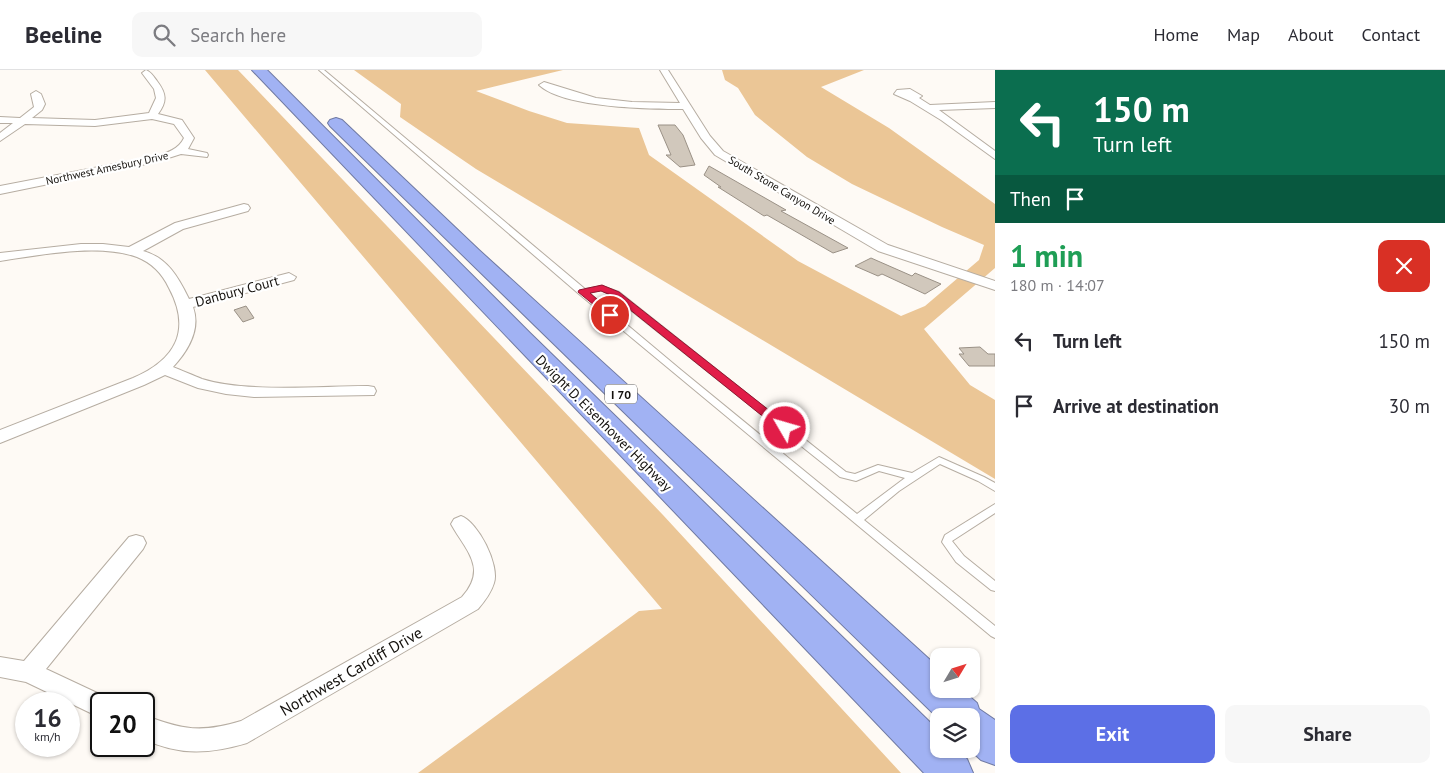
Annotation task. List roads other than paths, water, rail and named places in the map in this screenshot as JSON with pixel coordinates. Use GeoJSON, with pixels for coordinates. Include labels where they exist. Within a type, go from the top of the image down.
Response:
{"type":"FeatureCollection","features":[{"type":"Feature","properties":{"kind":"highway","name":"Dwight D. Eisenhower Highway"},"geometry":{"type":"LineString","coordinates":[[260,70],[520,338],[952,773]]}},
{"type":"Feature","properties":{"kind":"highway","name":"I 70"},"geometry":{"type":"LineString","coordinates":[[282,70],[479,260],[982,733]]}},
{"type":"Feature","properties":{"kind":"highway"},"geometry":{"type":"LineString","coordinates":[[887,708],[934,773]]}},
{"type":"Feature","properties":{"kind":"street","name":"South Stone Canyon Drive"},"geometry":{"type":"LineString","coordinates":[[664,70],[706,138],[719,153],[856,234],[884,248],[995,286]]}},
{"type":"Feature","properties":{"kind":"street"},"geometry":{"type":"LineString","coordinates":[[0,120],[95,123],[152,116],[160,106],[162,99],[160,92],[146,73]]}},
{"type":"Feature","properties":{"kind":"street"},"geometry":{"type":"LineString","coordinates":[[538,83],[571,95],[602,103],[651,107],[686,106]]}},
{"type":"Feature","properties":{"kind":"street"},"geometry":{"type":"LineString","coordinates":[[0,138],[40,108],[36,94]]}},
{"type":"Feature","properties":{"kind":"street"},"geometry":{"type":"LineString","coordinates":[[912,98],[930,108],[995,156]]}},
{"type":"Feature","properties":{"kind":"street"},"geometry":{"type":"LineString","coordinates":[[930,108],[995,105]]}},
{"type":"Feature","properties":{"kind":"street","name":"Northwest Amesbury Drive"},"geometry":{"type":"LineString","coordinates":[[0,190],[156,159],[179,150],[188,143],[190,138],[181,124],[171,119],[152,116]]}},
{"type":"Feature","properties":{"kind":"street"},"geometry":{"type":"LineString","coordinates":[[179,150],[202,155]]}},
{"type":"Feature","properties":{"kind":"street"},"geometry":{"type":"LineString","coordinates":[[132,251],[179,226],[244,208]]}},
{"type":"Feature","properties":{"kind":"street"},"geometry":{"type":"LineString","coordinates":[[0,257],[65,249],[108,248],[132,251],[158,262],[164,270],[185,304],[189,328],[176,355],[163,368],[136,382],[0,436]]}},
{"type":"Feature","properties":{"kind":"street","name":"South Stone Canyon Drive"},"geometry":{"type":"LineString","coordinates":[[936,266],[995,279]]}},
{"type":"Feature","properties":{"kind":"street","name":"Danbury Court"},"geometry":{"type":"LineString","coordinates":[[185,304],[289,277]]}},
{"type":"Feature","properties":{"kind":"street"},"geometry":{"type":"LineString","coordinates":[[163,368],[198,383],[226,390],[254,392],[368,391]]}},
{"type":"Feature","properties":{"kind":"street","name":"Northwest Cardiff Drive"},"geometry":{"type":"LineString","coordinates":[[155,733],[163,737],[206,742],[247,731],[470,603],[479,594],[486,580],[485,565],[480,552],[461,524]]}},
{"type":"Feature","properties":{"kind":"street"},"geometry":{"type":"LineString","coordinates":[[28,672],[136,542]]}},
{"type":"Feature","properties":{"kind":"street"},"geometry":{"type":"LineString","coordinates":[[0,667],[28,672],[90,702]]}},
{"type":"Feature","properties":{"kind":"lane"},"geometry":{"type":"LineString","coordinates":[[321,70],[582,292],[995,633]]}},
{"type":"Feature","properties":{"kind":"lane"},"geometry":{"type":"LineString","coordinates":[[582,292],[602,288],[616,294],[843,476],[856,478],[878,468],[914,477]]}},
{"type":"Feature","properties":{"kind":"lane"},"geometry":{"type":"LineString","coordinates":[[857,520],[939,460],[981,479],[995,488]]}},
{"type":"Feature","properties":{"kind":"lane"},"geometry":{"type":"LineString","coordinates":[[995,508],[949,538],[947,542],[960,559],[995,587]]}}]}
